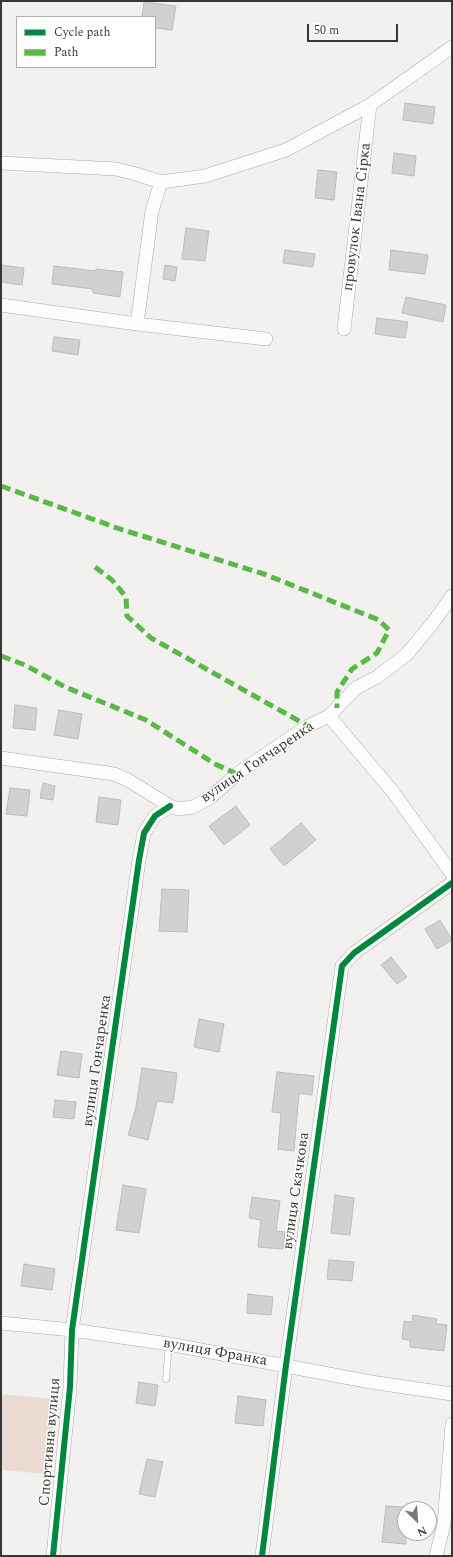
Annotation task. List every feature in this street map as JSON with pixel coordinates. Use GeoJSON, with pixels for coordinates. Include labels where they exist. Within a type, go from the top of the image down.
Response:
{"type":"FeatureCollection","features":[{"type":"Feature","properties":{"kind":"street"},"geometry":{"type":"LineString","coordinates":[[1,163],[116,169],[161,182],[205,176],[281,153],[370,105],[452,47]]}},
{"type":"Feature","properties":{"kind":"street","name":"провулок Івана Сірка"},"geometry":{"type":"LineString","coordinates":[[344,329],[370,105]]}},
{"type":"Feature","properties":{"kind":"street"},"geometry":{"type":"LineString","coordinates":[[137,324],[152,211],[161,182]]}},
{"type":"Feature","properties":{"kind":"street"},"geometry":{"type":"LineString","coordinates":[[1,305],[137,324],[266,339]]}},
{"type":"Feature","properties":{"kind":"street","name":"вулиця Гончаренка"},"geometry":{"type":"LineString","coordinates":[[72,1330],[144,833],[155,816],[170,806],[179,809],[193,807],[211,797],[237,774],[308,726],[329,716],[356,688],[377,676],[406,654],[432,624],[452,596]]}},
{"type":"Feature","properties":{"kind":"street"},"geometry":{"type":"LineString","coordinates":[[329,716],[393,792],[452,874]]}},
{"type":"Feature","properties":{"kind":"street"},"geometry":{"type":"LineString","coordinates":[[1,758],[114,774],[128,780],[170,806]]}},
{"type":"Feature","properties":{"kind":"street","name":"вулиця Скачкова"},"geometry":{"type":"LineString","coordinates":[[262,1556],[286,1365],[342,966],[354,953],[452,883]]}},
{"type":"Feature","properties":{"kind":"street","name":"вулиця Франка"},"geometry":{"type":"LineString","coordinates":[[1,1323],[72,1330],[169,1344],[371,1382],[452,1394]]}},
{"type":"Feature","properties":{"kind":"street","name":"Спортивна вулиця"},"geometry":{"type":"LineString","coordinates":[[54,1556],[69,1395],[72,1330]]}},
{"type":"Feature","properties":{"kind":"street"},"geometry":{"type":"LineString","coordinates":[[436,1556],[444,1524],[452,1424]]}},
{"type":"Feature","properties":{"kind":"lane"},"geometry":{"type":"LineString","coordinates":[[166,1379],[169,1344]]}},
{"type":"Feature","properties":{"kind":"shaded area"},"geometry":{"type":"Polygon","coordinates":[[[1,1394],[55,1399],[49,1474],[1,1470],[1,1394]]]}},
{"type":"Feature","properties":{"kind":"building"},"geometry":{"type":"Polygon","coordinates":[[[144,2],[176,6],[172,30],[156,28],[156,16],[142,16],[144,2]]]}},
{"type":"Feature","properties":{"kind":"building"},"geometry":{"type":"Polygon","coordinates":[[[405,103],[435,107],[433,124],[403,120],[405,103]]]}},
{"type":"Feature","properties":{"kind":"building"},"geometry":{"type":"Polygon","coordinates":[[[394,153],[416,156],[414,176],[392,173],[394,153]]]}},
{"type":"Feature","properties":{"kind":"building"},"geometry":{"type":"Polygon","coordinates":[[[318,170],[337,172],[334,200],[315,198],[318,170]]]}},
{"type":"Feature","properties":{"kind":"building"},"geometry":{"type":"Polygon","coordinates":[[[186,228],[209,231],[205,261],[182,259],[186,228]]]}},
{"type":"Feature","properties":{"kind":"building"},"geometry":{"type":"Polygon","coordinates":[[[285,250],[315,254],[313,267],[283,263],[285,250]]]}},
{"type":"Feature","properties":{"kind":"building"},"geometry":{"type":"Polygon","coordinates":[[[391,250],[428,255],[425,274],[389,270],[391,250]]]}},
{"type":"Feature","properties":{"kind":"building"},"geometry":{"type":"Polygon","coordinates":[[[1,265],[24,268],[22,285],[1,282],[1,265]]]}},
{"type":"Feature","properties":{"kind":"building"},"geometry":{"type":"Polygon","coordinates":[[[165,265],[177,267],[175,281],[163,279],[165,265]]]}},
{"type":"Feature","properties":{"kind":"building"},"geometry":{"type":"Polygon","coordinates":[[[54,266],[96,271],[96,269],[123,272],[120,297],[93,293],[93,289],[52,284],[54,266]]]}},
{"type":"Feature","properties":{"kind":"building"},"geometry":{"type":"Polygon","coordinates":[[[406,297],[446,305],[443,322],[402,313],[406,297]]]}},
{"type":"Feature","properties":{"kind":"building"},"geometry":{"type":"Polygon","coordinates":[[[377,318],[408,322],[405,338],[375,334],[377,318]]]}},
{"type":"Feature","properties":{"kind":"building"},"geometry":{"type":"Polygon","coordinates":[[[54,337],[80,340],[78,355],[52,351],[54,337]]]}},
{"type":"Feature","properties":{"kind":"building"},"geometry":{"type":"Polygon","coordinates":[[[15,705],[37,708],[35,730],[13,728],[15,705]]]}},
{"type":"Feature","properties":{"kind":"building"},"geometry":{"type":"Polygon","coordinates":[[[59,710],[82,714],[78,739],[54,735],[59,710]]]}},
{"type":"Feature","properties":{"kind":"building"},"geometry":{"type":"Polygon","coordinates":[[[43,783],[55,786],[53,800],[40,798],[43,783]]]}},
{"type":"Feature","properties":{"kind":"building"},"geometry":{"type":"Polygon","coordinates":[[[10,788],[30,790],[27,816],[6,814],[10,788]]]}},
{"type":"Feature","properties":{"kind":"building"},"geometry":{"type":"Polygon","coordinates":[[[99,797],[121,800],[118,825],[96,822],[99,797]]]}},
{"type":"Feature","properties":{"kind":"building"},"geometry":{"type":"Polygon","coordinates":[[[236,806],[250,825],[224,845],[209,826],[236,806]]]}},
{"type":"Feature","properties":{"kind":"building"},"geometry":{"type":"Polygon","coordinates":[[[301,823],[316,840],[284,866],[270,849],[301,823]]]}},
{"type":"Feature","properties":{"kind":"building"},"geometry":{"type":"Polygon","coordinates":[[[162,889],[189,890],[187,932],[159,931],[162,889]]]}},
{"type":"Feature","properties":{"kind":"building"},"geometry":{"type":"Polygon","coordinates":[[[440,920],[452,940],[437,949],[425,929],[440,920]]]}},
{"type":"Feature","properties":{"kind":"building"},"geometry":{"type":"Polygon","coordinates":[[[391,957],[407,977],[397,984],[381,965],[391,957]]]}},
{"type":"Feature","properties":{"kind":"building"},"geometry":{"type":"Polygon","coordinates":[[[199,1019],[224,1024],[219,1052],[194,1047],[199,1019]]]}},
{"type":"Feature","properties":{"kind":"building"},"geometry":{"type":"Polygon","coordinates":[[[61,1051],[82,1054],[79,1078],[57,1075],[61,1051]]]}},
{"type":"Feature","properties":{"kind":"building"},"geometry":{"type":"Polygon","coordinates":[[[142,1068],[177,1073],[173,1103],[157,1101],[148,1140],[128,1135],[136,1107],[142,1068]]]}},
{"type":"Feature","properties":{"kind":"building"},"geometry":{"type":"Polygon","coordinates":[[[277,1072],[314,1076],[312,1095],[299,1093],[294,1151],[278,1149],[281,1113],[272,1112],[277,1072]]]}},
{"type":"Feature","properties":{"kind":"building"},"geometry":{"type":"Polygon","coordinates":[[[55,1100],[76,1102],[74,1119],[53,1117],[55,1100]]]}},
{"type":"Feature","properties":{"kind":"building"},"geometry":{"type":"Polygon","coordinates":[[[123,1185],[146,1189],[139,1233],[116,1230],[123,1185]]]}},
{"type":"Feature","properties":{"kind":"building"},"geometry":{"type":"Polygon","coordinates":[[[335,1195],[354,1198],[350,1235],[331,1233],[335,1195]]]}},
{"type":"Feature","properties":{"kind":"building"},"geometry":{"type":"Polygon","coordinates":[[[252,1197],[280,1201],[276,1231],[285,1232],[283,1249],[258,1247],[261,1220],[249,1218],[252,1197]]]}},
{"type":"Feature","properties":{"kind":"building"},"geometry":{"type":"Polygon","coordinates":[[[329,1260],[354,1262],[352,1281],[327,1279],[329,1260]]]}},
{"type":"Feature","properties":{"kind":"building"},"geometry":{"type":"Polygon","coordinates":[[[24,1264],[55,1269],[52,1290],[21,1286],[24,1264]]]}},
{"type":"Feature","properties":{"kind":"building"},"geometry":{"type":"Polygon","coordinates":[[[248,1294],[273,1297],[271,1315],[247,1313],[248,1294]]]}},
{"type":"Feature","properties":{"kind":"building"},"geometry":{"type":"Polygon","coordinates":[[[413,1315],[437,1319],[436,1324],[447,1325],[444,1351],[410,1347],[410,1340],[402,1339],[404,1321],[412,1322],[413,1315]]]}},
{"type":"Feature","properties":{"kind":"building"},"geometry":{"type":"Polygon","coordinates":[[[139,1382],[158,1385],[155,1406],[136,1403],[139,1382]]]}},
{"type":"Feature","properties":{"kind":"building"},"geometry":{"type":"Polygon","coordinates":[[[238,1396],[266,1400],[263,1426],[235,1423],[238,1396]]]}},
{"type":"Feature","properties":{"kind":"building"},"geometry":{"type":"Polygon","coordinates":[[[147,1459],[163,1462],[155,1497],[139,1494],[147,1459]]]}},
{"type":"Feature","properties":{"kind":"building"},"geometry":{"type":"Polygon","coordinates":[[[386,1506],[397,1507],[397,1541],[406,1541],[406,1544],[382,1542],[386,1506]]]}},
{"type":"Feature","properties":{"kind":"marked path"},"geometry":{"type":"LineString","coordinates":[[1,486],[120,529],[264,574],[379,620],[389,630],[377,653],[352,669],[337,692],[337,708]]}},
{"type":"Feature","properties":{"kind":"marked path"},"geometry":{"type":"LineString","coordinates":[[95,567],[112,580],[126,597],[127,616],[151,638],[308,726]]}},
{"type":"Feature","properties":{"kind":"marked path"},"geometry":{"type":"LineString","coordinates":[[1,656],[25,665],[65,687],[146,720],[215,764],[237,774]]}},
{"type":"Feature","properties":{"kind":"cycle path"},"geometry":{"type":"LineString","coordinates":[[53,1556],[70,1387],[72,1330],[139,860],[144,833],[155,816],[170,806]]}},
{"type":"Feature","properties":{"kind":"cycle path"},"geometry":{"type":"LineString","coordinates":[[262,1556],[286,1365],[342,966],[354,953],[452,883]]}}]}
